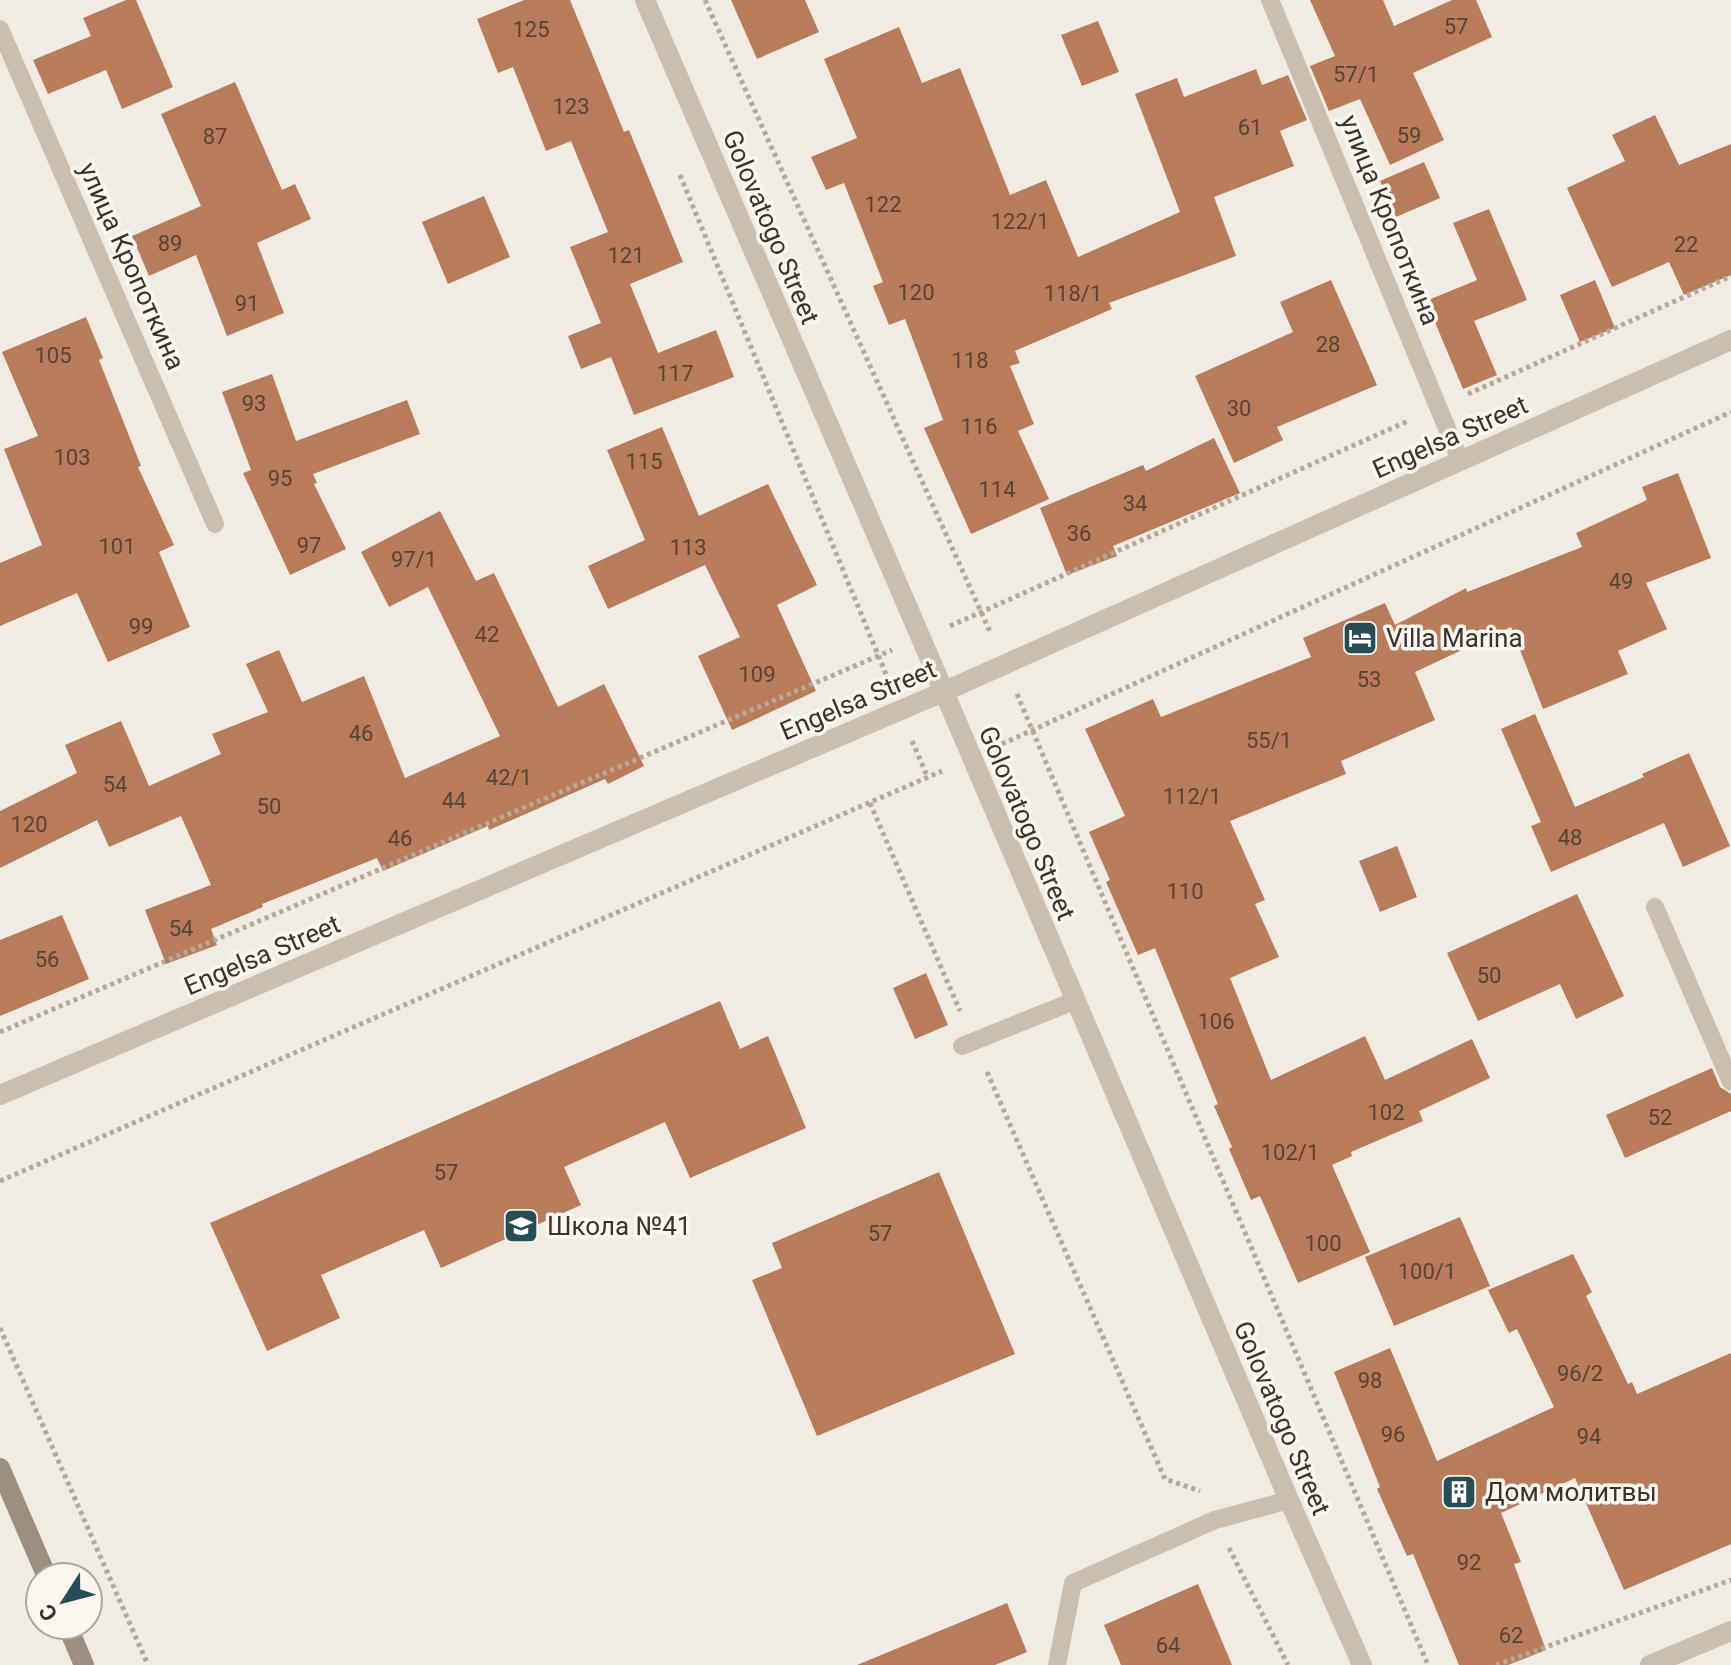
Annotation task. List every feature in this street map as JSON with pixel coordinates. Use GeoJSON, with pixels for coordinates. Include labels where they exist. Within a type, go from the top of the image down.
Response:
{"type":"FeatureCollection","features":[{"type":"Feature","properties":{"kind":"main road"},"geometry":{"type":"LineString","coordinates":[[0,1468],[40,1561]]}},
{"type":"Feature","properties":{"kind":"main road"},"geometry":{"type":"LineString","coordinates":[[74,1641],[84,1665]]}},
{"type":"Feature","properties":{"kind":"street","name":"Golovatogo Street"},"geometry":{"type":"LineString","coordinates":[[645,0],[1362,1665]]}},
{"type":"Feature","properties":{"kind":"street","name":"Engelsa Street"},"geometry":{"type":"LineString","coordinates":[[0,1095],[943,692],[1731,340]]}},
{"type":"Feature","properties":{"kind":"street"},"geometry":{"type":"LineString","coordinates":[[1650,1665],[1731,1631]]}},
{"type":"Feature","properties":{"kind":"lane","name":"улица Кропоткина"},"geometry":{"type":"LineString","coordinates":[[1270,0],[1460,460]]}},
{"type":"Feature","properties":{"kind":"lane","name":"улица Кропоткина"},"geometry":{"type":"LineString","coordinates":[[0,29],[215,524]]}},
{"type":"Feature","properties":{"kind":"lane"},"geometry":{"type":"LineString","coordinates":[[1655,907],[1731,1082]]}},
{"type":"Feature","properties":{"kind":"lane"},"geometry":{"type":"LineString","coordinates":[[968,1044],[1074,1001]]}},
{"type":"Feature","properties":{"kind":"lane"},"geometry":{"type":"LineString","coordinates":[[1057,1665],[1073,1583],[1215,1520],[1289,1500]]}},
{"type":"Feature","properties":{"kind":"path"},"geometry":{"type":"LineString","coordinates":[[705,0],[982,613],[1428,1665]]}},
{"type":"Feature","properties":{"kind":"path"},"geometry":{"type":"LineString","coordinates":[[680,175],[899,710]]}},
{"type":"Feature","properties":{"kind":"path"},"geometry":{"type":"LineString","coordinates":[[0,1032],[982,613],[1731,276]]}},
{"type":"Feature","properties":{"kind":"path"},"geometry":{"type":"LineString","coordinates":[[0,1181],[870,803],[1731,412]]}},
{"type":"Feature","properties":{"kind":"path"},"geometry":{"type":"LineString","coordinates":[[870,803],[968,1044],[1165,1479],[1207,1494],[1215,1520],[1288,1665]]}},
{"type":"Feature","properties":{"kind":"path"},"geometry":{"type":"LineString","coordinates":[[0,1328],[148,1665]]}},
{"type":"Feature","properties":{"kind":"path"},"geometry":{"type":"LineString","coordinates":[[1496,1665],[1731,1580]]}},
{"type":"Feature","properties":{"kind":"building"},"geometry":{"type":"Polygon","coordinates":[[[126,0],[136,0],[173,87],[122,109],[106,70],[48,94],[33,60],[91,36],[83,18],[126,0]]]}},
{"type":"Feature","properties":{"kind":"building"},"geometry":{"type":"Polygon","coordinates":[[[524,0],[570,0],[624,132],[629,130],[683,262],[630,284],[658,353],[716,330],[734,377],[634,415],[611,357],[581,369],[568,336],[601,323],[570,247],[608,232],[571,141],[546,151],[513,67],[498,73],[477,19],[524,0]]]}},
{"type":"Feature","properties":{"kind":"building"},"geometry":{"type":"Polygon","coordinates":[[[731,0],[805,0],[819,32],[757,59],[731,0]]]}},
{"type":"Feature","properties":{"kind":"building"},"geometry":{"type":"Polygon","coordinates":[[[1310,0],[1383,0],[1394,26],[1452,0],[1476,0],[1492,37],[1413,73],[1444,140],[1390,165],[1360,99],[1329,111],[1310,66],[1335,56],[1310,0]]]}},
{"type":"Feature","properties":{"kind":"building"},"geometry":{"type":"Polygon","coordinates":[[[1098,21],[1119,72],[1082,86],[1061,35],[1098,21]]]}},
{"type":"Feature","properties":{"kind":"building"},"geometry":{"type":"Polygon","coordinates":[[[899,27],[922,83],[960,68],[1010,195],[1046,180],[1078,257],[1180,212],[1135,94],[1177,78],[1184,97],[1256,69],[1262,85],[1288,75],[1307,120],[1280,131],[1294,166],[1214,197],[1236,256],[1109,303],[1112,309],[1015,351],[1020,363],[1010,366],[1034,424],[1018,431],[1049,499],[971,534],[924,428],[943,420],[905,319],[889,325],[873,286],[883,282],[844,183],[826,190],[811,157],[857,138],[824,59],[899,27]]]}},
{"type":"Feature","properties":{"kind":"building"},"geometry":{"type":"Polygon","coordinates":[[[235,82],[282,190],[295,184],[311,219],[257,243],[284,313],[227,336],[196,255],[149,276],[132,236],[201,206],[161,114],[235,82]]]}},
{"type":"Feature","properties":{"kind":"building"},"geometry":{"type":"Polygon","coordinates":[[[1655,115],[1679,165],[1731,144],[1731,275],[1684,295],[1669,262],[1612,287],[1567,188],[1625,161],[1612,135],[1655,115]]]}},
{"type":"Feature","properties":{"kind":"building"},"geometry":{"type":"Polygon","coordinates":[[[1424,162],[1440,198],[1396,217],[1380,181],[1424,162]]]}},
{"type":"Feature","properties":{"kind":"building"},"geometry":{"type":"Polygon","coordinates":[[[484,196],[510,257],[448,284],[422,222],[484,196]]]}},
{"type":"Feature","properties":{"kind":"building"},"geometry":{"type":"Polygon","coordinates":[[[1489,209],[1527,300],[1474,321],[1497,375],[1463,389],[1426,301],[1477,280],[1453,223],[1489,209]]]}},
{"type":"Feature","properties":{"kind":"building"},"geometry":{"type":"Polygon","coordinates":[[[1331,280],[1377,385],[1277,427],[1283,440],[1234,463],[1195,376],[1293,332],[1280,302],[1331,280]]]}},
{"type":"Feature","properties":{"kind":"building"},"geometry":{"type":"Polygon","coordinates":[[[1595,280],[1615,328],[1580,342],[1560,295],[1595,280]]]}},
{"type":"Feature","properties":{"kind":"building"},"geometry":{"type":"Polygon","coordinates":[[[86,317],[103,358],[99,360],[141,466],[138,467],[174,545],[159,552],[190,627],[108,662],[77,593],[0,626],[0,563],[42,545],[4,449],[38,436],[2,352],[86,317]]]}},
{"type":"Feature","properties":{"kind":"building"},"geometry":{"type":"Polygon","coordinates":[[[272,374],[296,441],[407,400],[420,434],[313,474],[317,483],[314,484],[346,549],[290,575],[243,473],[251,470],[222,392],[272,374]]]}},
{"type":"Feature","properties":{"kind":"building"},"geometry":{"type":"Polygon","coordinates":[[[662,427],[699,516],[768,484],[817,585],[777,605],[816,691],[732,730],[698,656],[740,637],[705,565],[608,609],[588,566],[645,540],[607,450],[662,427]]]}},
{"type":"Feature","properties":{"kind":"building"},"geometry":{"type":"Polygon","coordinates":[[[1214,438],[1240,493],[1113,546],[1117,556],[1067,575],[1040,508],[1143,465],[1146,471],[1214,438]]]}},
{"type":"Feature","properties":{"kind":"building"},"geometry":{"type":"Polygon","coordinates":[[[1678,473],[1711,558],[1646,583],[1667,629],[1618,651],[1628,674],[1543,709],[1511,627],[1415,672],[1435,720],[1341,761],[1346,774],[1230,821],[1265,900],[1255,904],[1279,957],[1230,978],[1271,1080],[1365,1036],[1385,1080],[1472,1039],[1490,1078],[1419,1111],[1423,1121],[1351,1152],[1352,1156],[1332,1165],[1370,1252],[1298,1283],[1260,1196],[1251,1200],[1229,1149],[1232,1147],[1214,1106],[1218,1104],[1155,948],[1138,955],[1106,882],[1110,880],[1089,832],[1125,816],[1085,729],[1153,699],[1161,717],[1311,657],[1303,638],[1385,603],[1395,625],[1466,588],[1467,592],[1582,547],[1576,533],[1647,500],[1642,487],[1678,473]]]}},
{"type":"Feature","properties":{"kind":"building"},"geometry":{"type":"Polygon","coordinates":[[[440,511],[476,581],[494,573],[558,707],[604,684],[644,766],[608,784],[605,779],[489,830],[488,826],[383,871],[377,858],[262,904],[263,907],[211,929],[217,945],[166,964],[145,910],[211,885],[181,816],[109,847],[97,820],[0,868],[0,811],[77,773],[65,745],[121,721],[149,786],[221,754],[212,734],[268,712],[246,664],[279,650],[302,702],[364,676],[405,778],[500,736],[428,587],[389,607],[361,552],[440,511]]]}},
{"type":"Feature","properties":{"kind":"building"},"geometry":{"type":"Polygon","coordinates":[[[1535,714],[1575,807],[1644,777],[1642,774],[1689,753],[1730,846],[1683,867],[1664,823],[1551,872],[1531,826],[1541,822],[1501,729],[1535,714]]]}},
{"type":"Feature","properties":{"kind":"building"},"geometry":{"type":"Polygon","coordinates":[[[1397,846],[1417,897],[1380,912],[1359,861],[1397,846]]]}},
{"type":"Feature","properties":{"kind":"building"},"geometry":{"type":"Polygon","coordinates":[[[1577,894],[1624,996],[1576,1019],[1560,984],[1478,1021],[1447,953],[1577,894]]]}},
{"type":"Feature","properties":{"kind":"building"},"geometry":{"type":"Polygon","coordinates":[[[62,915],[89,979],[0,1016],[0,940],[62,915]]]}},
{"type":"Feature","properties":{"kind":"building"},"geometry":{"type":"Polygon","coordinates":[[[926,973],[948,1025],[915,1039],[893,988],[926,973]]]}},
{"type":"Feature","properties":{"kind":"building"},"geometry":{"type":"Polygon","coordinates":[[[720,1001],[740,1049],[768,1036],[806,1128],[690,1178],[665,1122],[564,1167],[581,1205],[441,1268],[424,1230],[321,1275],[340,1318],[267,1351],[210,1223],[720,1001]]]}},
{"type":"Feature","properties":{"kind":"building"},"geometry":{"type":"Polygon","coordinates":[[[1712,1068],[1720,1087],[1731,1094],[1731,1111],[1625,1158],[1606,1115],[1712,1068]]]}},
{"type":"Feature","properties":{"kind":"building"},"geometry":{"type":"Polygon","coordinates":[[[939,1172],[1015,1354],[817,1436],[752,1280],[782,1268],[772,1243],[939,1172]]]}},
{"type":"Feature","properties":{"kind":"building"},"geometry":{"type":"Polygon","coordinates":[[[1460,1217],[1490,1286],[1394,1326],[1365,1257],[1460,1217]]]}},
{"type":"Feature","properties":{"kind":"building"},"geometry":{"type":"Polygon","coordinates":[[[1573,1254],[1592,1292],[1586,1296],[1628,1384],[1632,1382],[1637,1394],[1731,1353],[1731,1544],[1624,1590],[1575,1478],[1501,1513],[1521,1562],[1514,1564],[1546,1650],[1508,1665],[1459,1665],[1413,1554],[1407,1556],[1377,1489],[1380,1487],[1334,1372],[1390,1348],[1437,1461],[1554,1407],[1517,1329],[1509,1333],[1488,1290],[1573,1254]]]}},
{"type":"Feature","properties":{"kind":"building"},"geometry":{"type":"Polygon","coordinates":[[[1198,1584],[1232,1665],[1121,1665],[1104,1625],[1198,1584]]]}},
{"type":"Feature","properties":{"kind":"building"},"geometry":{"type":"Polygon","coordinates":[[[1007,1603],[1027,1652],[995,1665],[857,1665],[1007,1603]]]}},
{"type":"Feature","properties":{"kind":"place","name":"Villa Marina"},"geometry":{"type":"Point","coordinates":[1360,638]}},
{"type":"Feature","properties":{"kind":"place","name":"Школа №41"},"geometry":{"type":"Point","coordinates":[521,1226]}},
{"type":"Feature","properties":{"kind":"place","name":"Дом молитвы"},"geometry":{"type":"Point","coordinates":[1459,1492]}}]}
